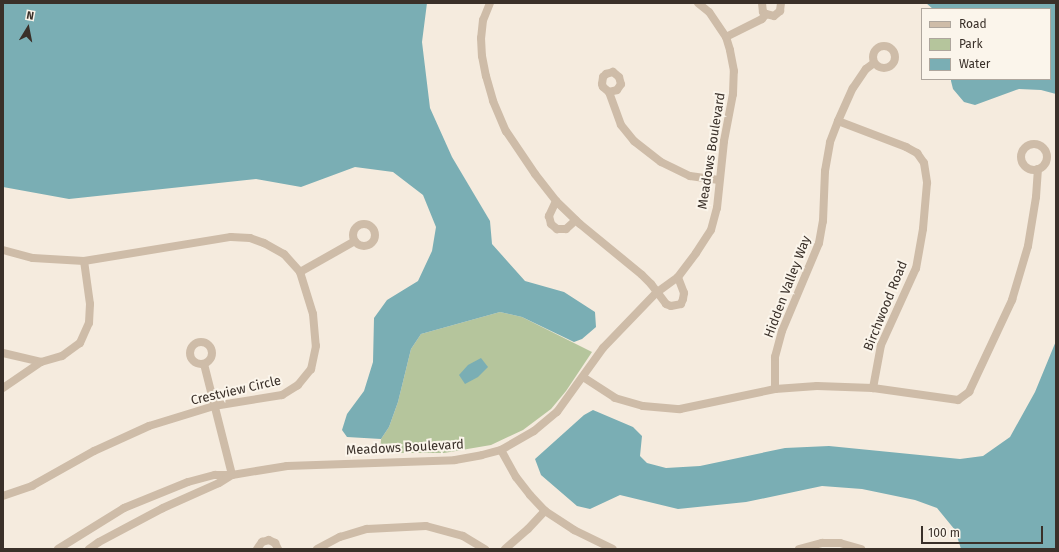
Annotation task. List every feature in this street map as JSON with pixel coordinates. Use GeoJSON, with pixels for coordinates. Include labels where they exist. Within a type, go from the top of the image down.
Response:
{"type":"FeatureCollection","features":[{"type":"Feature","properties":{"kind":"street"},"geometry":{"type":"LineString","coordinates":[[490,3],[483,20],[482,56],[494,101],[506,131],[535,174],[556,201],[651,284],[656,293],[666,304],[677,306],[681,304],[684,293],[678,277]]}},
{"type":"Feature","properties":{"kind":"street","name":"Meadows Boulevard"},"geometry":{"type":"LineString","coordinates":[[59,549],[92,526],[132,504],[188,482],[215,475],[232,475],[294,465],[455,460],[501,450],[534,431],[557,412],[603,348],[656,293],[678,277],[711,230],[717,208],[719,180],[734,94],[734,71],[726,37],[708,12],[698,3]]}},
{"type":"Feature","properties":{"kind":"street"},"geometry":{"type":"LineString","coordinates":[[762,3],[761,8],[766,14],[774,16],[781,7],[781,3]]}},
{"type":"Feature","properties":{"kind":"street"},"geometry":{"type":"LineString","coordinates":[[726,37],[762,19],[766,14]]}},
{"type":"Feature","properties":{"kind":"street","name":"Hidden Valley Way"},"geometry":{"type":"LineString","coordinates":[[775,389],[776,357],[782,331],[819,243],[823,221],[825,171],[830,142],[853,88],[866,69],[874,63]]}},
{"type":"Feature","properties":{"kind":"street"},"geometry":{"type":"LineString","coordinates":[[609,92],[621,125],[634,141],[661,162],[690,176],[719,180]]}},
{"type":"Feature","properties":{"kind":"street","name":"Birchwood Road"},"geometry":{"type":"LineString","coordinates":[[838,121],[906,147],[917,154],[924,163],[927,183],[924,229],[916,268],[881,345],[873,388]]}},
{"type":"Feature","properties":{"kind":"street"},"geometry":{"type":"LineString","coordinates":[[583,377],[615,398],[643,406],[680,409],[775,389],[818,386],[873,388],[958,400],[969,392],[1012,300],[1028,246],[1036,197],[1038,169]]}},
{"type":"Feature","properties":{"kind":"street"},"geometry":{"type":"LineString","coordinates":[[556,201],[549,216],[551,224],[557,229],[566,229],[576,220]]}},
{"type":"Feature","properties":{"kind":"street","name":"Crestview Circle"},"geometry":{"type":"LineString","coordinates":[[3,250],[33,258],[84,261],[231,237],[250,238],[264,243],[284,254],[300,272],[313,314],[316,346],[311,369],[298,385],[282,395],[214,406],[149,426],[94,451],[32,486],[3,496]]}},
{"type":"Feature","properties":{"kind":"street"},"geometry":{"type":"LineString","coordinates":[[300,272],[355,241]]}},
{"type":"Feature","properties":{"kind":"street"},"geometry":{"type":"LineString","coordinates":[[3,388],[41,362],[62,356],[80,343],[89,323],[90,304],[84,261]]}},
{"type":"Feature","properties":{"kind":"street"},"geometry":{"type":"LineString","coordinates":[[3,353],[41,362]]}},
{"type":"Feature","properties":{"kind":"street"},"geometry":{"type":"LineString","coordinates":[[204,364],[232,475]]}},
{"type":"Feature","properties":{"kind":"street"},"geometry":{"type":"LineString","coordinates":[[501,450],[516,477],[545,511],[602,547],[612,549]]}},
{"type":"Feature","properties":{"kind":"street","name":"Meadows Boulevard"},"geometry":{"type":"LineString","coordinates":[[89,549],[99,542],[163,508],[219,483],[232,475]]}},
{"type":"Feature","properties":{"kind":"street"},"geometry":{"type":"LineString","coordinates":[[505,549],[528,529],[545,511]]}},
{"type":"Feature","properties":{"kind":"street"},"geometry":{"type":"LineString","coordinates":[[317,549],[340,537],[367,529],[396,526],[426,526],[443,530],[473,541],[485,549]]}},
{"type":"Feature","properties":{"kind":"street"},"geometry":{"type":"LineString","coordinates":[[257,549],[262,542],[269,540],[275,543],[278,549]]}},
{"type":"Feature","properties":{"kind":"street"},"geometry":{"type":"LineString","coordinates":[[799,549],[822,543],[840,543],[861,549]]}},
{"type":"Feature","properties":{"kind":"green space"},"geometry":{"type":"Polygon","coordinates":[[[500,312],[522,317],[592,352],[566,391],[551,409],[523,430],[491,445],[444,453],[380,453],[381,439],[389,427],[398,402],[411,349],[421,334],[500,312]]]}},
{"type":"Feature","properties":{"kind":"water"},"geometry":{"type":"Polygon","coordinates":[[[3,3],[427,3],[422,42],[430,108],[452,157],[490,221],[492,244],[525,281],[564,292],[595,312],[596,327],[582,339],[574,342],[522,317],[500,312],[421,334],[411,349],[398,402],[389,427],[381,439],[347,437],[342,430],[347,414],[364,391],[373,362],[374,318],[387,300],[418,281],[432,251],[436,227],[423,195],[393,172],[355,167],[301,187],[256,179],[69,199],[3,187],[3,3]]]}},
{"type":"Feature","properties":{"kind":"water"},"geometry":{"type":"Polygon","coordinates":[[[926,3],[1056,3],[1056,94],[1041,90],[1019,89],[975,105],[964,102],[953,89],[951,81],[1051,80],[1051,8],[932,8],[926,3]]]}},
{"type":"Feature","properties":{"kind":"water"},"geometry":{"type":"Polygon","coordinates":[[[1056,341],[1056,549],[961,549],[955,530],[937,508],[915,500],[862,489],[822,486],[746,502],[678,509],[620,495],[590,509],[577,506],[541,475],[535,459],[584,415],[593,410],[633,427],[642,436],[640,456],[647,463],[666,468],[700,466],[785,448],[829,446],[960,459],[983,456],[1010,437],[1035,392],[1056,341]]]}},
{"type":"Feature","properties":{"kind":"water"},"geometry":{"type":"Polygon","coordinates":[[[481,358],[488,367],[478,377],[465,384],[459,375],[468,365],[481,358]]]}}]}
